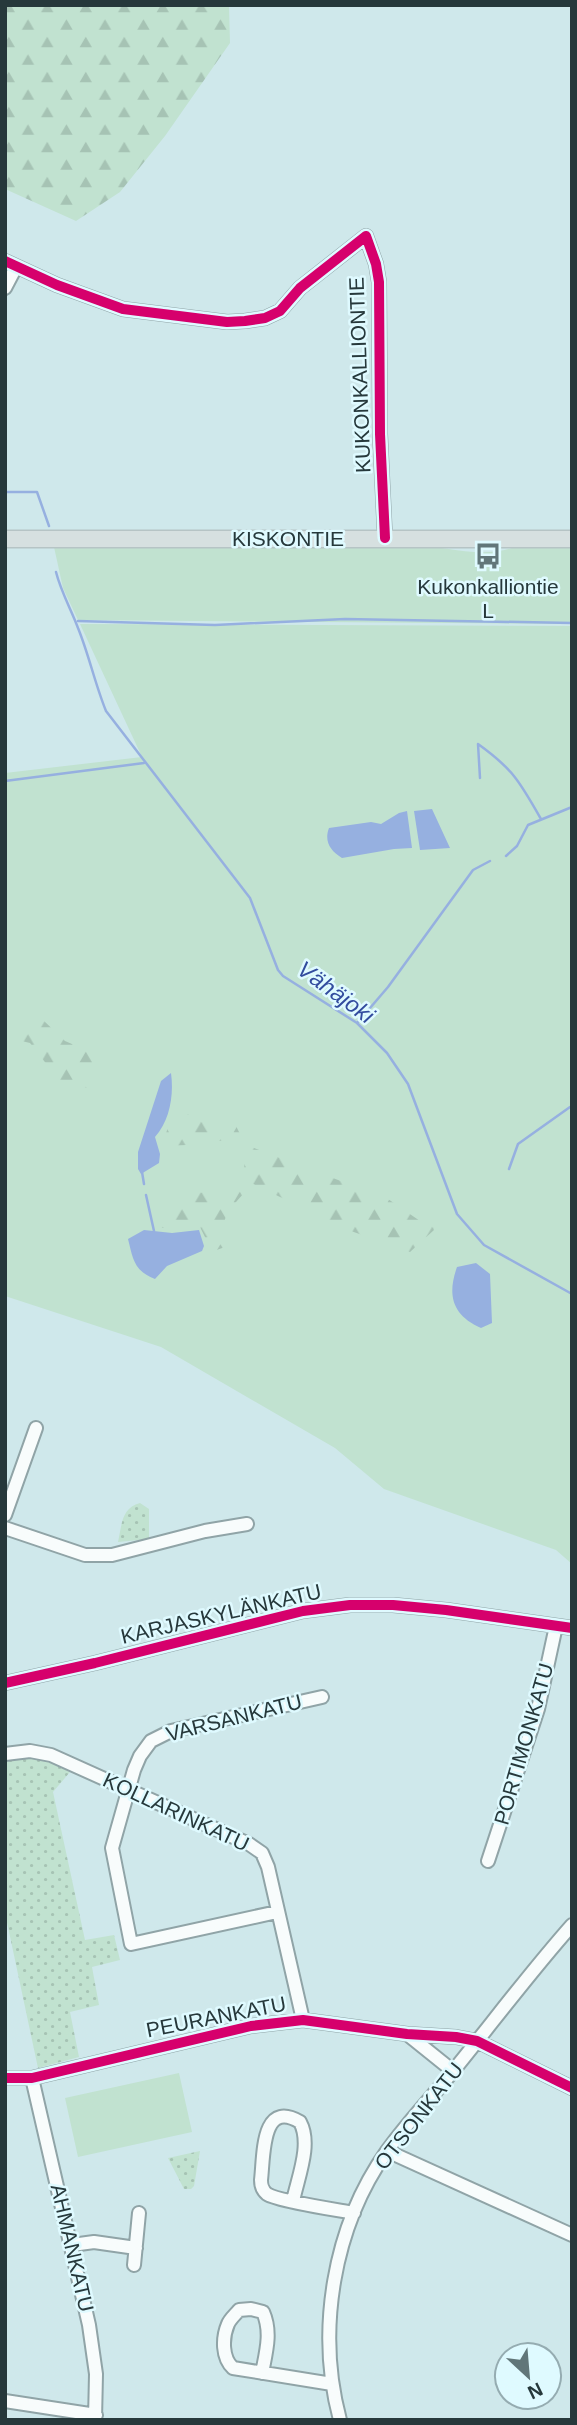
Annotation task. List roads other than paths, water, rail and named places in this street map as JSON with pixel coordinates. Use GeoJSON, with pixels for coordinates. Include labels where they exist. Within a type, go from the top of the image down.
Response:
{"type":"FeatureCollection","features":[{"type":"Feature","properties":{"kind":"main road","name":"KISKONTIE"},"geometry":{"type":"LineString","coordinates":[[5,539],[572,538]]}},
{"type":"Feature","properties":{"kind":"street","name":"KUKONKALLIONTIE"},"geometry":{"type":"LineString","coordinates":[[11,264],[123,309],[227,322],[246,321],[265,318],[279,311],[300,288],[366,236],[379,282],[380,433],[385,538]]}},
{"type":"Feature","properties":{"kind":"street"},"geometry":{"type":"LineString","coordinates":[[5,288],[11,264]]}},
{"type":"Feature","properties":{"kind":"street"},"geometry":{"type":"LineString","coordinates":[[5,1515],[36,1428]]}},
{"type":"Feature","properties":{"kind":"street"},"geometry":{"type":"LineString","coordinates":[[5,1528],[85,1555],[112,1555],[205,1531],[247,1524]]}},
{"type":"Feature","properties":{"kind":"street","name":"KARJASKYLÄNKATU"},"geometry":{"type":"LineString","coordinates":[[5,1683],[303,1611],[350,1605],[393,1605],[572,1628]]}},
{"type":"Feature","properties":{"kind":"street","name":"PORTIMONKATU"},"geometry":{"type":"LineString","coordinates":[[488,1861],[538,1709],[556,1626]]}},
{"type":"Feature","properties":{"kind":"street","name":"VARSANKATU"},"geometry":{"type":"LineString","coordinates":[[277,1912],[131,1944],[112,1848],[134,1770],[148,1744],[159,1736],[322,1697]]}},
{"type":"Feature","properties":{"kind":"street","name":"KOLLARINKATU"},"geometry":{"type":"LineString","coordinates":[[5,1754],[41,1752],[258,1850],[267,1863],[303,2020]]}},
{"type":"Feature","properties":{"kind":"street","name":"OTSONKATU"},"geometry":{"type":"LineString","coordinates":[[340,2420],[332,2384],[329,2339],[332,2301],[342,2246],[354,2213],[387,2151],[572,1925]]}},
{"type":"Feature","properties":{"kind":"street","name":"PEURANKATU"},"geometry":{"type":"LineString","coordinates":[[5,2078],[32,2078],[251,2026],[303,2020],[477,2041],[572,2088]]}},
{"type":"Feature","properties":{"kind":"street"},"geometry":{"type":"LineString","coordinates":[[407,2034],[453,2071]]}},
{"type":"Feature","properties":{"kind":"street","name":"AHMANKATU"},"geometry":{"type":"LineString","coordinates":[[32,2078],[72,2245],[94,2356],[95,2417]]}},
{"type":"Feature","properties":{"kind":"street"},"geometry":{"type":"LineString","coordinates":[[293,2201],[305,2142],[304,2129],[300,2122],[284,2116],[274,2118],[269,2126],[261,2179],[265,2193],[293,2201],[354,2213]]}},
{"type":"Feature","properties":{"kind":"street"},"geometry":{"type":"LineString","coordinates":[[387,2151],[572,2235]]}},
{"type":"Feature","properties":{"kind":"street"},"geometry":{"type":"LineString","coordinates":[[134,2265],[139,2213]]}},
{"type":"Feature","properties":{"kind":"street"},"geometry":{"type":"LineString","coordinates":[[72,2245],[94,2242],[136,2249]]}},
{"type":"Feature","properties":{"kind":"street"},"geometry":{"type":"LineString","coordinates":[[262,2372],[269,2333],[268,2323],[263,2312],[239,2310],[228,2323],[224,2354],[226,2362],[233,2368],[332,2384]]}},
{"type":"Feature","properties":{"kind":"street"},"geometry":{"type":"LineString","coordinates":[[5,2401],[95,2417]]}},
{"type":"Feature","properties":{"kind":"water"},"geometry":{"type":"Polygon","coordinates":[[[432,809],[450,848],[420,850],[414,811],[432,809]]]}},
{"type":"Feature","properties":{"kind":"water"},"geometry":{"type":"Polygon","coordinates":[[[407,811],[412,848],[342,858],[329,845],[329,828],[371,822],[381,824],[407,811]]]}},
{"type":"Feature","properties":{"kind":"water"},"geometry":{"type":"Polygon","coordinates":[[[171,1073],[170,1107],[155,1137],[160,1154],[159,1163],[141,1174],[138,1169],[138,1152],[161,1081],[171,1073]]]}},
{"type":"Feature","properties":{"kind":"water"},"geometry":{"type":"Polygon","coordinates":[[[144,1230],[172,1233],[199,1230],[204,1246],[202,1251],[167,1266],[155,1279],[139,1268],[128,1239],[144,1230]]]}},
{"type":"Feature","properties":{"kind":"water"},"geometry":{"type":"Polygon","coordinates":[[[476,1263],[490,1274],[492,1323],[481,1328],[471,1323],[458,1310],[454,1303],[452,1287],[457,1267],[476,1263]]]}},
{"type":"Feature","properties":{"kind":"waterway","name":"Vähäjoki"},"geometry":{"type":"LineString","coordinates":[[5,492],[37,492],[49,526]]}},
{"type":"Feature","properties":{"kind":"waterway","name":"Vähäjoki"},"geometry":{"type":"LineString","coordinates":[[56,572],[82,638],[106,711],[250,898],[278,970],[283,976],[357,1023],[387,1053],[408,1084],[457,1214],[484,1245],[572,1294]]}},
{"type":"Feature","properties":{"kind":"waterway"},"geometry":{"type":"LineString","coordinates":[[78,621],[215,625],[345,619],[572,623]]}},
{"type":"Feature","properties":{"kind":"waterway"},"geometry":{"type":"LineString","coordinates":[[480,778],[478,744],[515,777],[541,819]]}},
{"type":"Feature","properties":{"kind":"waterway"},"geometry":{"type":"LineString","coordinates":[[5,781],[144,763]]}},
{"type":"Feature","properties":{"kind":"waterway"},"geometry":{"type":"LineString","coordinates":[[506,856],[517,846],[528,825],[572,807]]}},
{"type":"Feature","properties":{"kind":"waterway"},"geometry":{"type":"LineString","coordinates":[[358,1022],[388,987],[473,870],[490,861]]}},
{"type":"Feature","properties":{"kind":"waterway"},"geometry":{"type":"LineString","coordinates":[[509,1169],[518,1144],[570,1107]]}},
{"type":"Feature","properties":{"kind":"waterway"},"geometry":{"type":"LineString","coordinates":[[142,1172],[144,1184]]}},
{"type":"Feature","properties":{"kind":"waterway"},"geometry":{"type":"LineString","coordinates":[[146,1195],[154,1231]]}},
{"type":"Feature","properties":{"kind":"place","name":"Kukonkalliontie L"},"geometry":{"type":"Point","coordinates":[488,556]}}]}
